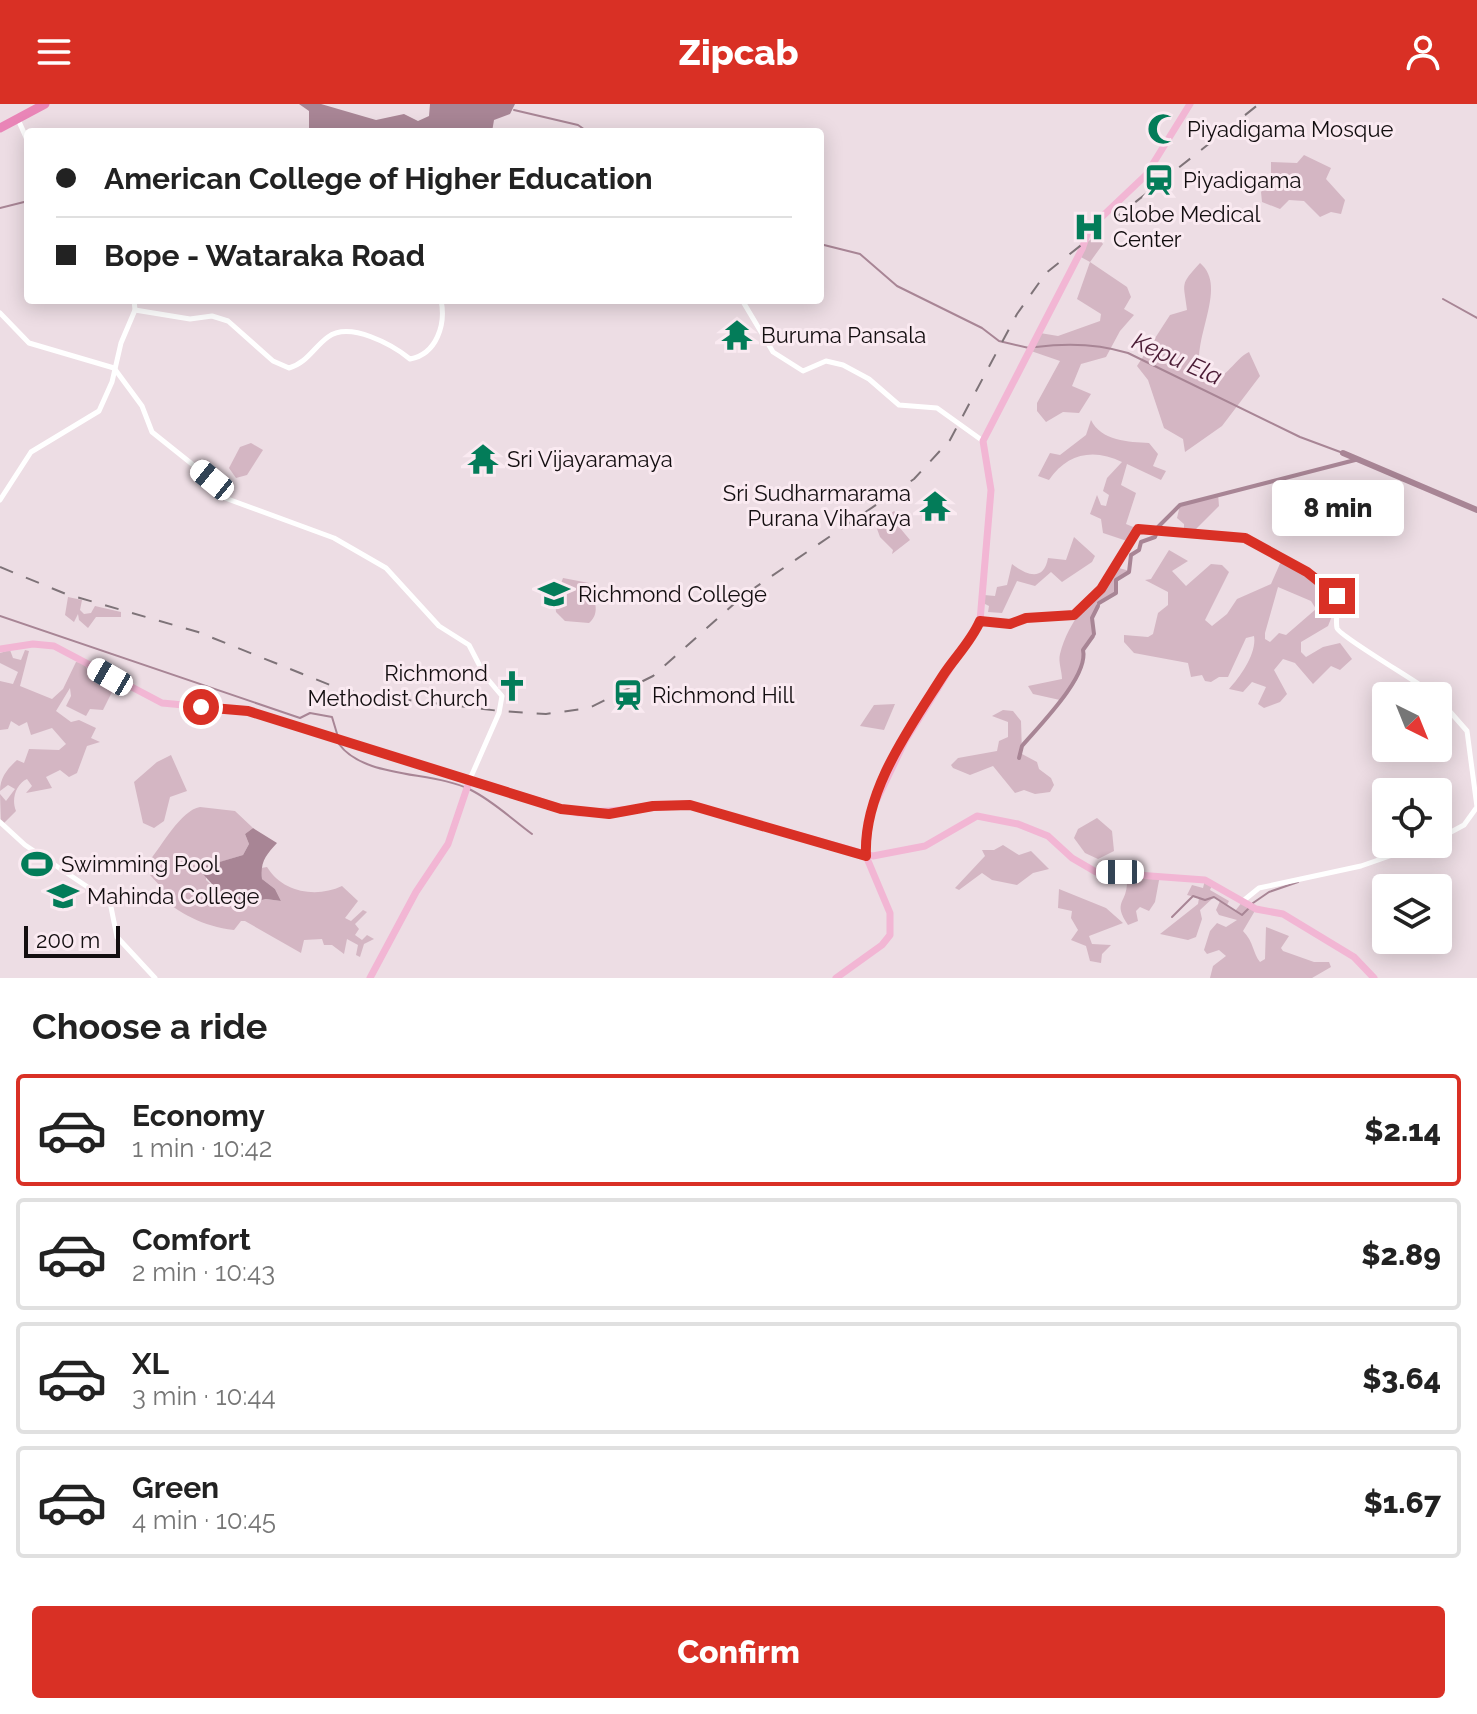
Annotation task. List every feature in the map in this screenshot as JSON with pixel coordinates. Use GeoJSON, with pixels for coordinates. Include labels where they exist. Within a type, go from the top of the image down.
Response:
{"type":"FeatureCollection","features":[{"type":"Feature","properties":{"kind":"highway"},"geometry":{"type":"LineString","coordinates":[[0,126],[45,104]]}},
{"type":"Feature","properties":{"kind":"main road"},"geometry":{"type":"LineString","coordinates":[[836,978],[882,945],[890,935],[890,913],[863,855],[873,803],[894,759],[941,679],[980,621],[991,490],[983,441],[1036,342],[1084,240],[1098,219],[1146,175],[1190,104]]}},
{"type":"Feature","properties":{"kind":"main road"},"geometry":{"type":"LineString","coordinates":[[0,649],[33,644],[54,646],[162,703],[248,711],[578,813],[609,814],[663,805],[700,807],[863,855],[925,846],[944,839],[977,816],[985,817],[1048,836],[1072,858],[1096,872],[1195,878],[1213,883],[1264,912],[1283,914],[1354,957],[1374,978]]}},
{"type":"Feature","properties":{"kind":"main road"},"geometry":{"type":"LineString","coordinates":[[370,978],[416,892],[448,844],[470,779]]}},
{"type":"Feature","properties":{"kind":"street"},"geometry":{"type":"LineString","coordinates":[[21,117],[24,128]]}},
{"type":"Feature","properties":{"kind":"street"},"geometry":{"type":"LineString","coordinates":[[0,500],[31,452],[99,411],[135,310],[134,304]]}},
{"type":"Feature","properties":{"kind":"street"},"geometry":{"type":"LineString","coordinates":[[135,310],[190,319],[212,316],[239,328],[282,367],[302,363],[327,338],[342,333],[383,340],[410,359],[415,358],[429,349],[442,326],[441,304]]}},
{"type":"Feature","properties":{"kind":"street"},"geometry":{"type":"LineString","coordinates":[[744,304],[773,352],[803,371],[826,361],[843,365],[869,379],[891,401],[899,405],[937,408],[983,441]]}},
{"type":"Feature","properties":{"kind":"street"},"geometry":{"type":"LineString","coordinates":[[0,313],[29,343],[114,368],[142,406],[152,432],[212,480],[225,498],[334,538],[377,562],[395,576],[439,626],[469,645],[485,676],[502,696],[499,713],[470,779]]}},
{"type":"Feature","properties":{"kind":"street"},"geometry":{"type":"LineString","coordinates":[[980,621],[1010,624],[1026,618],[1074,615],[1101,589],[1138,529],[1243,537],[1326,585],[1337,596],[1339,632],[1414,682]]}},
{"type":"Feature","properties":{"kind":"street"},"geometry":{"type":"LineString","coordinates":[[1452,714],[1467,731],[1477,807],[1464,825],[1452,831]]}},
{"type":"Feature","properties":{"kind":"street"},"geometry":{"type":"LineString","coordinates":[[0,822],[25,845],[110,902],[117,937],[155,978]]}},
{"type":"Feature","properties":{"kind":"street"},"geometry":{"type":"LineString","coordinates":[[1243,901],[1259,888],[1361,866],[1384,858]]}},
{"type":"Feature","properties":{"kind":"shaded area"},"geometry":{"type":"Polygon","coordinates":[[[299,104],[321,104],[376,120],[404,114],[418,121],[429,116],[430,104],[515,104],[510,114],[494,120],[493,128],[309,128],[309,111],[299,104]]]}},
{"type":"Feature","properties":{"kind":"shaded area"},"geometry":{"type":"Polygon","coordinates":[[[1304,155],[1331,168],[1326,179],[1345,200],[1341,214],[1331,212],[1320,217],[1304,201],[1289,200],[1280,209],[1262,202],[1261,192],[1271,181],[1271,162],[1297,163],[1304,155]]]}},
{"type":"Feature","properties":{"kind":"shaded area"},"geometry":{"type":"Polygon","coordinates":[[[1096,235],[1103,244],[1090,262],[1079,256],[1084,245],[1096,235]]]}},
{"type":"Feature","properties":{"kind":"shaded area"},"geometry":{"type":"Polygon","coordinates":[[[1090,262],[1127,287],[1131,297],[1124,309],[1134,315],[1120,331],[1106,357],[1081,364],[1072,386],[1091,394],[1079,413],[1063,412],[1046,422],[1037,411],[1037,403],[1060,361],[1031,351],[1040,333],[1058,336],[1100,321],[1101,314],[1077,299],[1090,262]]]}},
{"type":"Feature","properties":{"kind":"shaded area"},"geometry":{"type":"Polygon","coordinates":[[[1200,263],[1208,274],[1211,286],[1200,348],[1202,377],[1217,378],[1249,352],[1260,376],[1222,426],[1185,452],[1183,439],[1164,428],[1148,380],[1137,366],[1170,315],[1187,310],[1184,285],[1200,263]]]}},
{"type":"Feature","properties":{"kind":"shaded area"},"geometry":{"type":"Polygon","coordinates":[[[1091,420],[1108,436],[1149,443],[1158,454],[1153,466],[1166,471],[1161,480],[1127,464],[1121,485],[1136,493],[1126,524],[1138,529],[1130,542],[1103,533],[1101,519],[1090,514],[1097,495],[1101,505],[1106,506],[1109,495],[1103,491],[1107,478],[1122,462],[1091,454],[1064,464],[1049,480],[1038,476],[1050,453],[1060,455],[1086,435],[1091,420]]]}},
{"type":"Feature","properties":{"kind":"shaded area"},"geometry":{"type":"Polygon","coordinates":[[[251,443],[263,450],[247,475],[236,478],[229,468],[240,447],[251,443]]]}},
{"type":"Feature","properties":{"kind":"shaded area"},"geometry":{"type":"Polygon","coordinates":[[[1218,494],[1219,506],[1191,534],[1184,533],[1184,524],[1177,518],[1180,505],[1218,494]]]}},
{"type":"Feature","properties":{"kind":"shaded area"},"geometry":{"type":"Polygon","coordinates":[[[894,511],[900,517],[900,528],[910,540],[892,554],[893,550],[880,537],[876,526],[894,511]]]}},
{"type":"Feature","properties":{"kind":"shaded area"},"geometry":{"type":"Polygon","coordinates":[[[1074,537],[1095,556],[1092,562],[1062,582],[1051,572],[1035,586],[1017,581],[1002,613],[988,612],[989,606],[983,603],[984,595],[995,596],[997,587],[1007,585],[1012,564],[1028,573],[1039,573],[1046,566],[1048,558],[1066,560],[1074,537]]]}},
{"type":"Feature","properties":{"kind":"shaded area"},"geometry":{"type":"Polygon","coordinates":[[[1169,550],[1188,561],[1172,571],[1186,586],[1211,564],[1222,565],[1229,572],[1205,620],[1212,626],[1227,614],[1237,599],[1271,584],[1282,559],[1314,577],[1338,601],[1328,626],[1301,642],[1301,652],[1306,657],[1323,647],[1340,643],[1352,659],[1340,670],[1331,666],[1313,684],[1295,663],[1283,659],[1274,670],[1287,694],[1280,702],[1264,708],[1258,704],[1266,687],[1252,682],[1243,692],[1229,689],[1251,657],[1254,636],[1246,638],[1228,677],[1219,677],[1211,682],[1205,681],[1202,675],[1191,677],[1188,663],[1134,653],[1124,642],[1124,635],[1148,637],[1153,634],[1158,613],[1168,605],[1168,592],[1145,580],[1151,579],[1169,550]],[[1278,587],[1265,639],[1270,642],[1279,633],[1286,635],[1316,609],[1311,601],[1278,587]]]}},
{"type":"Feature","properties":{"kind":"shaded area"},"geometry":{"type":"Polygon","coordinates":[[[1115,567],[1130,571],[1116,580],[1114,595],[1101,600],[1092,618],[1095,634],[1083,650],[1083,664],[1074,683],[1060,700],[1033,694],[1028,686],[1062,679],[1060,657],[1069,630],[1115,567]]]}},
{"type":"Feature","properties":{"kind":"shaded area"},"geometry":{"type":"Polygon","coordinates":[[[563,578],[589,583],[596,609],[589,623],[565,621],[556,612],[555,600],[563,578]]]}},
{"type":"Feature","properties":{"kind":"shaded area"},"geometry":{"type":"Polygon","coordinates":[[[68,597],[82,600],[80,610],[84,614],[91,613],[95,606],[121,612],[121,617],[96,617],[88,628],[79,620],[78,614],[74,622],[65,615],[68,597]]]}},
{"type":"Feature","properties":{"kind":"shaded area"},"geometry":{"type":"Polygon","coordinates":[[[10,650],[13,658],[21,660],[25,650],[29,651],[20,686],[52,699],[63,689],[76,662],[84,663],[89,673],[116,684],[103,710],[90,709],[86,716],[66,706],[71,696],[70,688],[56,711],[71,722],[79,720],[96,728],[91,738],[100,742],[87,746],[77,773],[69,777],[60,770],[46,777],[52,788],[26,793],[32,786],[27,779],[23,781],[14,797],[16,811],[1,826],[0,794],[6,801],[15,789],[8,785],[0,791],[7,770],[17,760],[24,763],[29,749],[59,750],[66,744],[52,728],[31,735],[27,722],[19,726],[11,721],[8,729],[0,730],[0,681],[13,684],[18,672],[0,663],[0,653],[10,650]]]}},
{"type":"Feature","properties":{"kind":"shaded area"},"geometry":{"type":"Polygon","coordinates":[[[895,704],[884,730],[860,726],[874,705],[895,704]]]}},
{"type":"Feature","properties":{"kind":"shaded area"},"geometry":{"type":"Polygon","coordinates":[[[1003,710],[1013,711],[1021,721],[1022,754],[1037,762],[1039,769],[1051,778],[1054,785],[1050,792],[1035,794],[1024,790],[1015,793],[993,766],[970,775],[951,765],[958,758],[997,751],[999,741],[1008,737],[1008,722],[992,716],[1003,710]]]}},
{"type":"Feature","properties":{"kind":"shaded area"},"geometry":{"type":"Polygon","coordinates":[[[171,755],[187,791],[170,797],[164,821],[154,828],[143,823],[134,782],[157,762],[171,755]]]}},
{"type":"Feature","properties":{"kind":"shaded area"},"geometry":{"type":"Polygon","coordinates":[[[200,807],[235,811],[253,828],[245,834],[249,844],[243,855],[207,866],[206,880],[221,894],[229,894],[250,904],[266,899],[281,901],[275,889],[262,879],[261,868],[267,867],[282,883],[301,891],[322,892],[342,886],[358,901],[345,918],[351,921],[363,910],[367,912],[355,924],[359,929],[355,935],[362,940],[367,935],[374,939],[364,944],[360,957],[356,955],[358,945],[347,939],[344,954],[332,945],[324,945],[322,939],[304,940],[301,953],[245,921],[241,921],[234,930],[212,926],[183,913],[156,894],[161,887],[150,875],[154,865],[150,860],[179,822],[200,807]]]}},
{"type":"Feature","properties":{"kind":"shaded area"},"geometry":{"type":"Polygon","coordinates":[[[1097,818],[1112,831],[1114,851],[1098,859],[1085,853],[1074,838],[1078,829],[1097,818]]]}},
{"type":"Feature","properties":{"kind":"shaded area"},"geometry":{"type":"Polygon","coordinates":[[[253,828],[277,843],[265,859],[262,879],[275,889],[281,901],[266,899],[246,904],[229,894],[221,894],[203,874],[206,866],[243,855],[249,844],[245,834],[253,828]]]}},
{"type":"Feature","properties":{"kind":"shaded area"},"geometry":{"type":"Polygon","coordinates":[[[1003,845],[1019,855],[1031,851],[1049,869],[1033,873],[1017,885],[992,880],[982,873],[959,890],[955,888],[985,856],[982,850],[994,850],[1003,845]]]}},
{"type":"Feature","properties":{"kind":"shaded area"},"geometry":{"type":"Polygon","coordinates":[[[1142,874],[1160,875],[1155,902],[1149,911],[1140,907],[1136,911],[1138,921],[1128,925],[1121,911],[1127,882],[1137,881],[1142,874]]]}},
{"type":"Feature","properties":{"kind":"shaded area"},"geometry":{"type":"Polygon","coordinates":[[[1205,880],[1213,883],[1210,890],[1229,901],[1227,905],[1235,911],[1243,901],[1256,909],[1243,931],[1260,962],[1265,959],[1266,927],[1289,936],[1281,948],[1283,951],[1314,962],[1329,962],[1331,967],[1312,978],[1210,978],[1213,966],[1226,956],[1219,950],[1207,954],[1204,950],[1210,931],[1217,923],[1226,927],[1237,920],[1219,915],[1216,910],[1220,901],[1214,897],[1200,910],[1202,919],[1196,937],[1188,940],[1160,934],[1198,904],[1199,898],[1187,895],[1192,885],[1203,888],[1205,880]]]}},
{"type":"Feature","properties":{"kind":"shaded area"},"geometry":{"type":"Polygon","coordinates":[[[1059,889],[1106,908],[1123,923],[1089,936],[1092,944],[1111,945],[1102,954],[1101,963],[1090,961],[1086,946],[1071,940],[1078,930],[1071,918],[1072,911],[1058,908],[1059,889]]]}},
{"type":"Feature","properties":{"kind":"waterway","name":"Kepu Ela"},"geometry":{"type":"LineString","coordinates":[[514,110],[582,128]]}},
{"type":"Feature","properties":{"kind":"waterway"},"geometry":{"type":"LineString","coordinates":[[0,208],[24,202]]}},
{"type":"Feature","properties":{"kind":"waterway","name":"Kepu Ela"},"geometry":{"type":"LineString","coordinates":[[824,245],[860,254],[897,286],[982,328],[999,341],[1029,348]]}},
{"type":"Feature","properties":{"kind":"waterway"},"geometry":{"type":"LineString","coordinates":[[1443,299],[1477,318]]}},
{"type":"Feature","properties":{"kind":"waterway","name":"Kepu Ela"},"geometry":{"type":"LineString","coordinates":[[1036,347],[1082,345],[1128,353],[1300,437],[1343,453]]}},
{"type":"Feature","properties":{"kind":"waterway","name":"Kepu Ela"},"geometry":{"type":"LineString","coordinates":[[1343,453],[1477,510]]}},
{"type":"Feature","properties":{"kind":"waterway"},"geometry":{"type":"LineString","coordinates":[[1158,527],[1180,505],[1359,459]]}},
{"type":"Feature","properties":{"kind":"waterway"},"geometry":{"type":"LineString","coordinates":[[1099,603],[1116,593],[1116,580],[1129,572],[1131,555],[1139,550],[1141,542],[1155,537],[1157,532]]}},
{"type":"Feature","properties":{"kind":"waterway"},"geometry":{"type":"LineString","coordinates":[[1094,634],[1092,618],[1098,606]]}},
{"type":"Feature","properties":{"kind":"waterway"},"geometry":{"type":"LineString","coordinates":[[0,616],[300,718],[310,713],[332,717],[338,737]]}},
{"type":"Feature","properties":{"kind":"waterway"},"geometry":{"type":"LineString","coordinates":[[1019,758],[1022,746],[1051,713],[1079,673],[1083,650],[1093,636]]}},
{"type":"Feature","properties":{"kind":"waterway"},"geometry":{"type":"LineString","coordinates":[[339,744],[350,755],[382,769],[471,790],[532,834]]}},
{"type":"Feature","properties":{"kind":"waterway"},"geometry":{"type":"LineString","coordinates":[[1253,903],[1269,892],[1298,882]]}},
{"type":"Feature","properties":{"kind":"waterway"},"geometry":{"type":"LineString","coordinates":[[1172,917],[1193,896],[1205,900],[1214,897],[1242,915],[1248,909]]}},
{"type":"Feature","properties":{"kind":"railway"},"geometry":{"type":"LineString","coordinates":[[0,567],[66,594],[198,632],[330,685],[365,695],[546,714],[589,708],[653,676],[744,595],[914,479],[950,440],[1017,314],[1046,273],[1259,104]]}},
{"type":"Feature","properties":{"kind":"place","name":"Piyadigama Mosque"},"geometry":{"type":"Point","coordinates":[1163,129]}},
{"type":"Feature","properties":{"kind":"place","name":"Piyadigama"},"geometry":{"type":"Point","coordinates":[1159,180]}},
{"type":"Feature","properties":{"kind":"place","name":"Globe Medical Center"},"geometry":{"type":"Point","coordinates":[1089,227]}},
{"type":"Feature","properties":{"kind":"place","name":"Buruma Pansala"},"geometry":{"type":"Point","coordinates":[737,335]}},
{"type":"Feature","properties":{"kind":"place","name":"Sri Vijayaramaya"},"geometry":{"type":"Point","coordinates":[483,459]}},
{"type":"Feature","properties":{"kind":"place","name":"Sri Sudharmarama Purana Viharaya"},"geometry":{"type":"Point","coordinates":[935,506]}},
{"type":"Feature","properties":{"kind":"place","name":"Richmond College"},"geometry":{"type":"Point","coordinates":[554,594]}},
{"type":"Feature","properties":{"kind":"place","name":"Richmond Methodist Church"},"geometry":{"type":"Point","coordinates":[512,686]}},
{"type":"Feature","properties":{"kind":"place","name":"Richmond Hill"},"geometry":{"type":"Point","coordinates":[628,695]}},
{"type":"Feature","properties":{"kind":"place","name":"Swimming Pool"},"geometry":{"type":"Point","coordinates":[37,864]}},
{"type":"Feature","properties":{"kind":"place","name":"Mahinda College"},"geometry":{"type":"Point","coordinates":[63,896]}},
{"type":"Feature","properties":{"kind":"route"},"geometry":{"type":"LineString","coordinates":[[201,707],[248,711],[578,813],[609,814],[653,806],[690,805],[785,830],[866,856],[873,803],[894,759],[941,679],[980,621],[1010,624],[1026,618],[1074,615],[1101,589],[1138,529],[1245,538],[1270,555],[1307,572],[1337,596]]}}]}
